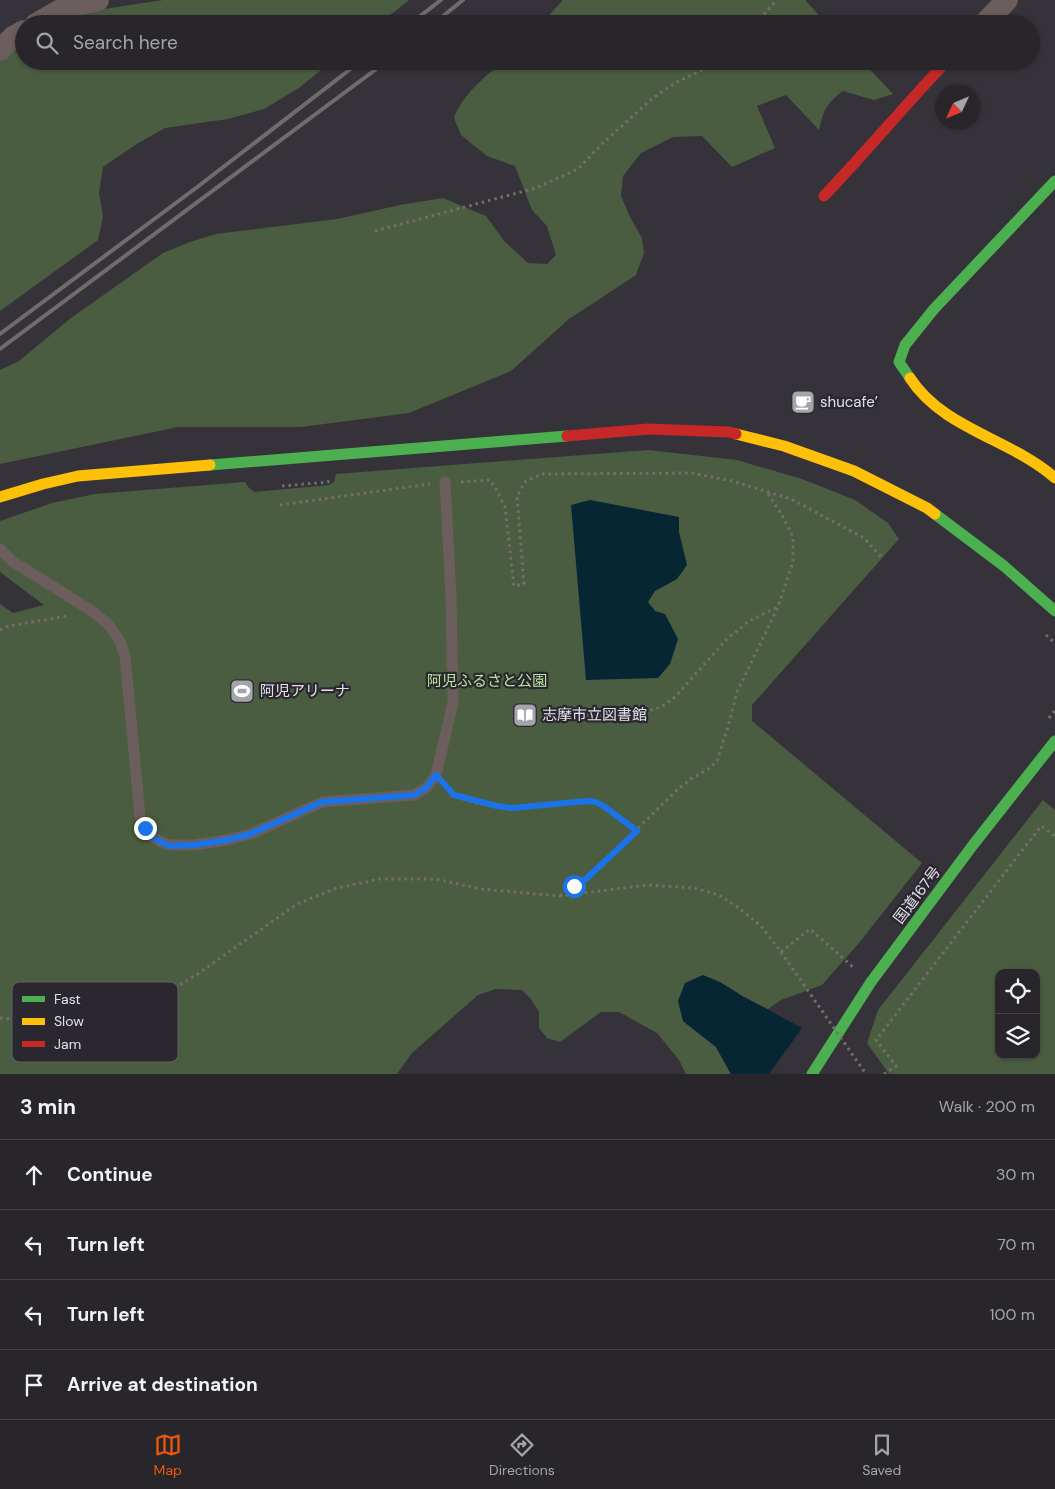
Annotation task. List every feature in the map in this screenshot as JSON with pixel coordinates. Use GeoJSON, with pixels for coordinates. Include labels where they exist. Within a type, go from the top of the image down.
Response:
{"type":"FeatureCollection","features":[{"type":"Feature","properties":{"kind":"main road"},"geometry":{"type":"LineString","coordinates":[[824,196],[938,70]]}},
{"type":"Feature","properties":{"kind":"main road"},"geometry":{"type":"LineString","coordinates":[[1055,181],[934,309],[905,345],[899,362],[919,392],[957,421],[1022,456],[1055,478]]}},
{"type":"Feature","properties":{"kind":"main road"},"geometry":{"type":"LineString","coordinates":[[0,497],[78,476],[649,429],[729,432],[784,446],[854,471],[927,508],[1004,566],[1055,611]]}},
{"type":"Feature","properties":{"kind":"main road","name":"国道167号"},"geometry":{"type":"LineString","coordinates":[[812,1074],[871,982],[973,845],[1055,741]]}},
{"type":"Feature","properties":{"kind":"street"},"geometry":{"type":"LineString","coordinates":[[52,15],[64,8],[98,0]]}},
{"type":"Feature","properties":{"kind":"street"},"geometry":{"type":"LineString","coordinates":[[993,15],[1007,0]]}},
{"type":"Feature","properties":{"kind":"street"},"geometry":{"type":"LineString","coordinates":[[0,50],[15,35]]}},
{"type":"Feature","properties":{"kind":"lane"},"geometry":{"type":"LineString","coordinates":[[0,549],[12,560],[92,611],[109,625],[120,641],[126,656],[140,816],[148,832],[152,837],[170,846],[227,840],[250,834],[322,802],[414,795],[426,788],[436,775],[453,703],[451,595],[444,482]]}},
{"type":"Feature","properties":{"kind":"path"},"geometry":{"type":"LineString","coordinates":[[763,15],[777,0]]}},
{"type":"Feature","properties":{"kind":"path"},"geometry":{"type":"LineString","coordinates":[[374,231],[536,188],[578,169],[604,142],[653,98],[675,83],[702,70]]}},
{"type":"Feature","properties":{"kind":"path"},"geometry":{"type":"LineString","coordinates":[[280,505],[444,482],[490,480],[505,507],[514,586],[524,584],[517,496],[526,481],[542,474],[692,473],[732,481],[791,499],[864,538],[882,558]]}},
{"type":"Feature","properties":{"kind":"path"},"geometry":{"type":"LineString","coordinates":[[274,487],[328,482],[332,474]]}},
{"type":"Feature","properties":{"kind":"path"},"geometry":{"type":"LineString","coordinates":[[560,896],[587,878],[676,791],[692,778],[710,768],[717,761],[737,692],[778,607],[793,562],[792,537],[782,515],[767,492]]}},
{"type":"Feature","properties":{"kind":"path"},"geometry":{"type":"LineString","coordinates":[[644,712],[661,707],[675,697],[726,640],[749,621],[778,607]]}},
{"type":"Feature","properties":{"kind":"path"},"geometry":{"type":"LineString","coordinates":[[0,630],[9,626],[92,611]]}},
{"type":"Feature","properties":{"kind":"path"},"geometry":{"type":"LineString","coordinates":[[1041,630],[1055,642]]}},
{"type":"Feature","properties":{"kind":"path"},"geometry":{"type":"LineString","coordinates":[[436,775],[454,795],[497,806],[512,808],[587,801],[596,802],[637,831]]}},
{"type":"Feature","properties":{"kind":"path"},"geometry":{"type":"LineString","coordinates":[[884,1074],[896,1066],[876,1040],[1041,826],[1055,836]]}},
{"type":"Feature","properties":{"kind":"path"},"geometry":{"type":"LineString","coordinates":[[178,986],[297,904],[337,888],[380,879],[436,879],[480,889],[560,896],[648,885],[694,888],[719,895],[761,926],[782,952],[866,1074]]}},
{"type":"Feature","properties":{"kind":"path"},"geometry":{"type":"LineString","coordinates":[[782,952],[810,928],[855,969]]}},
{"type":"Feature","properties":{"kind":"green space"},"geometry":{"type":"Polygon","coordinates":[[[163,0],[409,0],[390,15],[70,15],[163,0]]]}},
{"type":"Feature","properties":{"kind":"green space"},"geometry":{"type":"Polygon","coordinates":[[[563,0],[805,0],[819,15],[549,15],[563,0]]]}},
{"type":"Feature","properties":{"kind":"green space"},"geometry":{"type":"Polygon","coordinates":[[[15,51],[15,70],[321,70],[299,88],[264,109],[228,119],[165,128],[135,145],[103,167],[99,193],[103,217],[98,240],[0,311],[0,61],[5,60],[15,51]]]}},
{"type":"Feature","properties":{"kind":"green space"},"geometry":{"type":"Polygon","coordinates":[[[493,70],[870,70],[893,94],[874,100],[843,91],[826,108],[819,130],[786,95],[757,106],[775,148],[732,167],[702,136],[673,137],[641,153],[623,176],[621,196],[642,238],[644,253],[636,275],[569,319],[511,371],[409,413],[301,427],[178,427],[0,464],[0,370],[19,361],[71,318],[163,253],[190,242],[216,234],[337,219],[443,198],[486,216],[504,241],[528,263],[547,264],[556,255],[547,226],[532,210],[515,166],[487,156],[461,135],[454,118],[468,94],[493,70]]]}},
{"type":"Feature","properties":{"kind":"green space","name":"阿児ふるさと公園"},"geometry":{"type":"Polygon","coordinates":[[[648,450],[737,460],[802,479],[855,500],[888,523],[899,539],[752,705],[752,721],[922,863],[859,943],[822,985],[781,1000],[768,1009],[744,997],[683,1021],[716,1047],[731,1074],[686,1074],[679,1060],[657,1033],[619,1012],[601,1012],[560,1042],[547,1038],[539,1028],[539,1012],[531,999],[522,990],[496,989],[478,995],[412,1053],[397,1074],[0,1074],[0,604],[13,613],[44,605],[0,572],[0,521],[52,503],[95,494],[245,482],[255,492],[329,485],[334,482],[336,474],[648,450]]]}},
{"type":"Feature","properties":{"kind":"green space"},"geometry":{"type":"Polygon","coordinates":[[[1043,800],[1055,810],[1055,1074],[889,1074],[867,1043],[878,1010],[1043,800]]]}},
{"type":"Feature","properties":{"kind":"water"},"geometry":{"type":"Polygon","coordinates":[[[590,500],[679,517],[679,532],[687,565],[677,579],[655,591],[648,602],[655,611],[665,614],[678,639],[670,664],[658,678],[586,680],[571,505],[590,500]]]}},
{"type":"Feature","properties":{"kind":"water"},"geometry":{"type":"Polygon","coordinates":[[[703,975],[720,982],[802,1028],[769,1074],[731,1074],[716,1047],[683,1021],[678,1001],[685,983],[703,975]]]}},
{"type":"Feature","properties":{"kind":"railway"},"geometry":{"type":"LineString","coordinates":[[422,15],[441,0]]}},
{"type":"Feature","properties":{"kind":"railway"},"geometry":{"type":"LineString","coordinates":[[444,15],[463,0]]}},
{"type":"Feature","properties":{"kind":"railway"},"geometry":{"type":"LineString","coordinates":[[0,334],[196,188],[349,70]]}},
{"type":"Feature","properties":{"kind":"railway"},"geometry":{"type":"LineString","coordinates":[[0,349],[375,70]]}},
{"type":"Feature","properties":{"kind":"traffic: fast"},"geometry":{"type":"LineString","coordinates":[[910,378],[899,362],[905,345],[934,309],[1055,181]]}},
{"type":"Feature","properties":{"kind":"traffic: fast"},"geometry":{"type":"LineString","coordinates":[[210,465],[567,436]]}},
{"type":"Feature","properties":{"kind":"traffic: fast"},"geometry":{"type":"LineString","coordinates":[[935,514],[1004,566],[1055,611]]}},
{"type":"Feature","properties":{"kind":"traffic: fast"},"geometry":{"type":"LineString","coordinates":[[812,1074],[871,982],[973,845],[1055,741]]}},
{"type":"Feature","properties":{"kind":"traffic: slow"},"geometry":{"type":"LineString","coordinates":[[910,378],[940,410],[1018,453],[1055,478]]}},
{"type":"Feature","properties":{"kind":"traffic: slow"},"geometry":{"type":"LineString","coordinates":[[736,434],[784,446],[854,471],[927,508],[935,514]]}},
{"type":"Feature","properties":{"kind":"traffic: slow"},"geometry":{"type":"LineString","coordinates":[[0,497],[78,476],[210,465]]}},
{"type":"Feature","properties":{"kind":"traffic: jam"},"geometry":{"type":"LineString","coordinates":[[824,196],[939,70]]}},
{"type":"Feature","properties":{"kind":"traffic: jam"},"geometry":{"type":"LineString","coordinates":[[567,436],[649,429],[729,432],[736,434]]}},
{"type":"Feature","properties":{"kind":"place","name":"shucafe’"},"geometry":{"type":"Point","coordinates":[803,402]}},
{"type":"Feature","properties":{"kind":"place","name":"阿児アリーナ"},"geometry":{"type":"Point","coordinates":[242,691]}},
{"type":"Feature","properties":{"kind":"place","name":"志摩市立図書館"},"geometry":{"type":"Point","coordinates":[525,715]}},
{"type":"Feature","properties":{"kind":"route"},"geometry":{"type":"LineString","coordinates":[[145,828],[152,837],[170,846],[194,845],[227,840],[250,834],[322,802],[414,795],[426,788],[436,775],[454,795],[497,806],[512,808],[587,801],[596,802],[637,831],[587,878],[574,886]]}}]}
